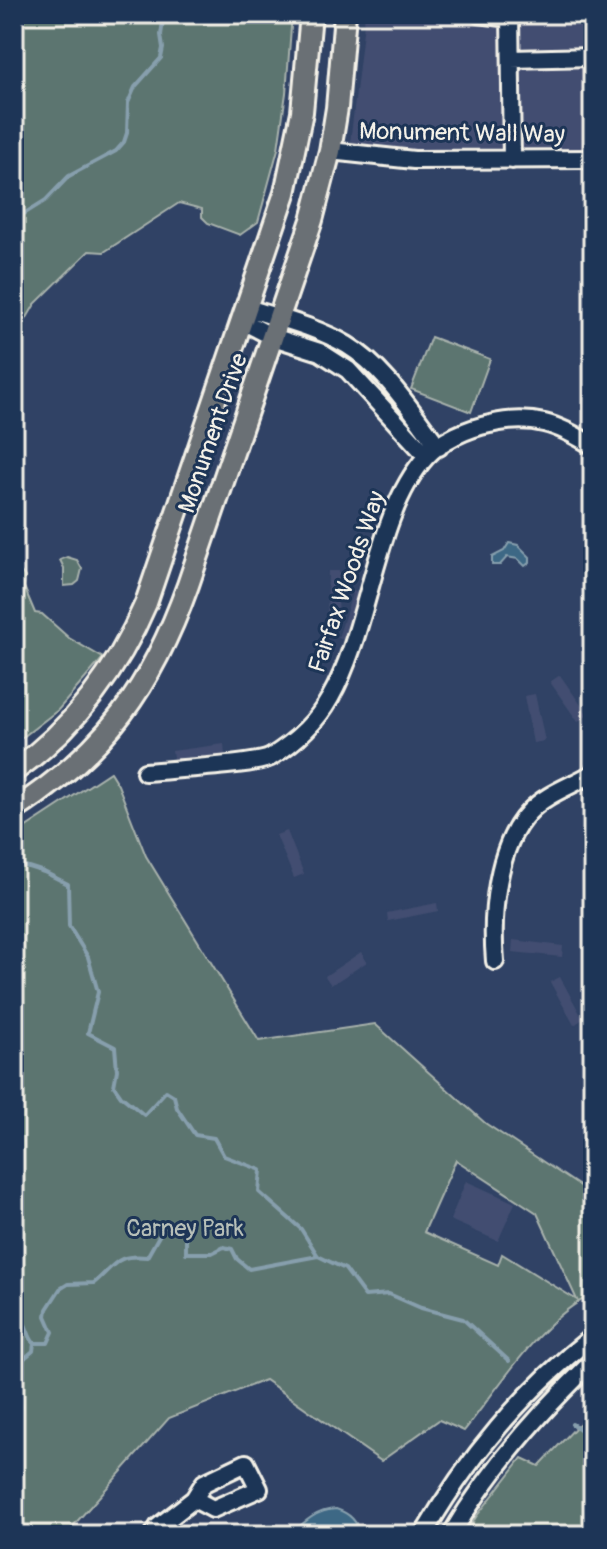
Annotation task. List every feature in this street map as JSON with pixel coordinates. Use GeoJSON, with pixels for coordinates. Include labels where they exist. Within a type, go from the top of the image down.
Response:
{"type":"FeatureCollection","features":[{"type":"Feature","properties":{"kind":"main road","name":"Monument Drive"},"geometry":{"type":"LineString","coordinates":[[14,771],[77,715],[107,676],[131,637],[153,582],[280,207],[295,151],[306,86],[311,14]]}},
{"type":"Feature","properties":{"kind":"main road","name":"Monument Drive"},"geometry":{"type":"LineString","coordinates":[[14,810],[60,778],[96,746],[133,700],[160,655],[179,610],[312,220],[330,151],[340,83],[345,14]]}},
{"type":"Feature","properties":{"kind":"street"},"geometry":{"type":"LineString","coordinates":[[479,14],[510,16],[512,160]]}},
{"type":"Feature","properties":{"kind":"street"},"geometry":{"type":"LineString","coordinates":[[511,59],[593,57]]}},
{"type":"Feature","properties":{"kind":"street","name":"Monument Wall Way"},"geometry":{"type":"LineString","coordinates":[[330,151],[414,160],[593,159]]}},
{"type":"Feature","properties":{"kind":"street"},"geometry":{"type":"LineString","coordinates":[[244,314],[276,328],[348,370],[433,452]]}},
{"type":"Feature","properties":{"kind":"street","name":"Fairfax Woods Way"},"geometry":{"type":"LineString","coordinates":[[145,772],[267,760],[304,733],[330,699],[348,662],[399,500],[433,452],[479,426],[517,421],[545,421],[593,446]]}},
{"type":"Feature","properties":{"kind":"street"},"geometry":{"type":"LineString","coordinates":[[495,961],[492,931],[496,889],[512,838],[528,813],[549,795],[593,773]]}},
{"type":"Feature","properties":{"kind":"street"},"geometry":{"type":"LineString","coordinates":[[423,1535],[438,1509],[517,1406],[593,1336]]}},
{"type":"Feature","properties":{"kind":"street"},"geometry":{"type":"LineString","coordinates":[[451,1535],[528,1428],[593,1361]]}},
{"type":"Feature","properties":{"kind":"street"},"geometry":{"type":"LineString","coordinates":[[153,1535],[158,1527],[194,1499]]}},
{"type":"Feature","properties":{"kind":"shaded area"},"geometry":{"type":"Polygon","coordinates":[[[365,14],[593,14],[593,333],[590,160],[348,161],[365,14]]]}},
{"type":"Feature","properties":{"kind":"shaded area"},"geometry":{"type":"Polygon","coordinates":[[[509,543],[518,545],[530,557],[530,562],[525,566],[518,559],[507,557],[500,565],[492,565],[492,557],[504,551],[509,543]]]}},
{"type":"Feature","properties":{"kind":"shaded area"},"geometry":{"type":"Polygon","coordinates":[[[328,571],[339,571],[338,620],[327,620],[328,571]]]}},
{"type":"Feature","properties":{"kind":"shaded area"},"geometry":{"type":"Polygon","coordinates":[[[353,591],[364,595],[349,642],[338,638],[353,591]]]}},
{"type":"Feature","properties":{"kind":"shaded area"},"geometry":{"type":"Polygon","coordinates":[[[560,675],[588,715],[578,722],[550,682],[560,675]]]}},
{"type":"Feature","properties":{"kind":"shaded area"},"geometry":{"type":"Polygon","coordinates":[[[535,694],[545,741],[533,743],[524,696],[535,694]]]}},
{"type":"Feature","properties":{"kind":"shaded area"},"geometry":{"type":"Polygon","coordinates":[[[224,744],[225,756],[174,763],[172,751],[224,744]]]}},
{"type":"Feature","properties":{"kind":"shaded area"},"geometry":{"type":"Polygon","coordinates":[[[287,831],[304,874],[294,878],[276,835],[287,831]]]}},
{"type":"Feature","properties":{"kind":"shaded area"},"geometry":{"type":"Polygon","coordinates":[[[437,903],[438,911],[388,921],[387,913],[437,903]]]}},
{"type":"Feature","properties":{"kind":"shaded area"},"geometry":{"type":"Polygon","coordinates":[[[513,940],[563,946],[562,957],[512,952],[513,940]]]}},
{"type":"Feature","properties":{"kind":"shaded area"},"geometry":{"type":"Polygon","coordinates":[[[361,952],[367,962],[331,985],[325,976],[361,952]]]}},
{"type":"Feature","properties":{"kind":"shaded area"},"geometry":{"type":"Polygon","coordinates":[[[560,977],[583,1019],[574,1025],[550,982],[560,977]]]}},
{"type":"Feature","properties":{"kind":"shaded area"},"geometry":{"type":"Polygon","coordinates":[[[466,1181],[515,1203],[498,1241],[450,1220],[466,1181]]]}},
{"type":"Feature","properties":{"kind":"shaded area"},"geometry":{"type":"Polygon","coordinates":[[[336,1509],[352,1518],[360,1535],[290,1535],[316,1514],[336,1509]]]}},
{"type":"Feature","properties":{"kind":"green space"},"geometry":{"type":"Polygon","coordinates":[[[14,14],[292,14],[278,149],[258,222],[240,235],[208,223],[202,217],[202,209],[179,203],[104,252],[89,251],[35,304],[14,340],[14,14]]]}},
{"type":"Feature","properties":{"kind":"green space"},"geometry":{"type":"Polygon","coordinates":[[[431,337],[490,359],[471,412],[411,389],[431,337]]]}},
{"type":"Feature","properties":{"kind":"green space"},"geometry":{"type":"Polygon","coordinates":[[[67,557],[77,560],[82,569],[79,581],[64,586],[64,568],[60,560],[67,557]]]}},
{"type":"Feature","properties":{"kind":"green space"},"geometry":{"type":"Polygon","coordinates":[[[14,563],[25,577],[24,587],[35,613],[42,614],[69,638],[103,658],[58,710],[14,744],[14,563]]]}},
{"type":"Feature","properties":{"kind":"green space","name":"Carney Park"},"geometry":{"type":"Polygon","coordinates":[[[110,772],[146,856],[259,1041],[375,1024],[485,1123],[593,1195],[593,1295],[575,1304],[540,1335],[464,1431],[439,1420],[381,1461],[265,1380],[169,1418],[65,1535],[14,1535],[14,835],[110,772]],[[456,1160],[424,1232],[498,1265],[502,1254],[577,1300],[537,1213],[456,1160]]]}},
{"type":"Feature","properties":{"kind":"green space"},"geometry":{"type":"Polygon","coordinates":[[[593,1413],[593,1535],[465,1535],[522,1458],[539,1466],[593,1413]]]}},
{"type":"Feature","properties":{"kind":"waterway"},"geometry":{"type":"LineString","coordinates":[[14,220],[46,200],[69,176],[116,151],[124,142],[128,103],[135,87],[161,58],[164,14]]}},
{"type":"Feature","properties":{"kind":"waterway"},"geometry":{"type":"LineString","coordinates":[[19,864],[68,884],[69,926],[88,957],[98,992],[88,1033],[115,1047],[117,1070],[114,1086],[121,1096],[144,1115],[166,1091],[174,1096],[177,1108],[195,1135],[214,1138],[224,1156],[261,1170],[259,1192],[301,1229],[318,1256],[345,1269],[365,1296],[389,1294],[421,1308],[463,1319],[509,1361]]}},
{"type":"Feature","properties":{"kind":"waterway"},"geometry":{"type":"LineString","coordinates":[[14,1318],[25,1325],[34,1343],[48,1343],[53,1332],[46,1316],[47,1309],[60,1289],[68,1284],[94,1283],[122,1259],[147,1257],[164,1227],[180,1221],[186,1233],[186,1253],[212,1253],[224,1247],[232,1249],[237,1259],[249,1269],[318,1256]]}},
{"type":"Feature","properties":{"kind":"waterway"},"geometry":{"type":"LineString","coordinates":[[14,1367],[33,1351],[34,1343]]}},
{"type":"Feature","properties":{"kind":"waterway"},"geometry":{"type":"LineString","coordinates":[[14,1371],[22,1407],[14,1415]]}},
{"type":"Feature","properties":{"kind":"waterway"},"geometry":{"type":"LineString","coordinates":[[572,1424],[593,1437]]}}]}
